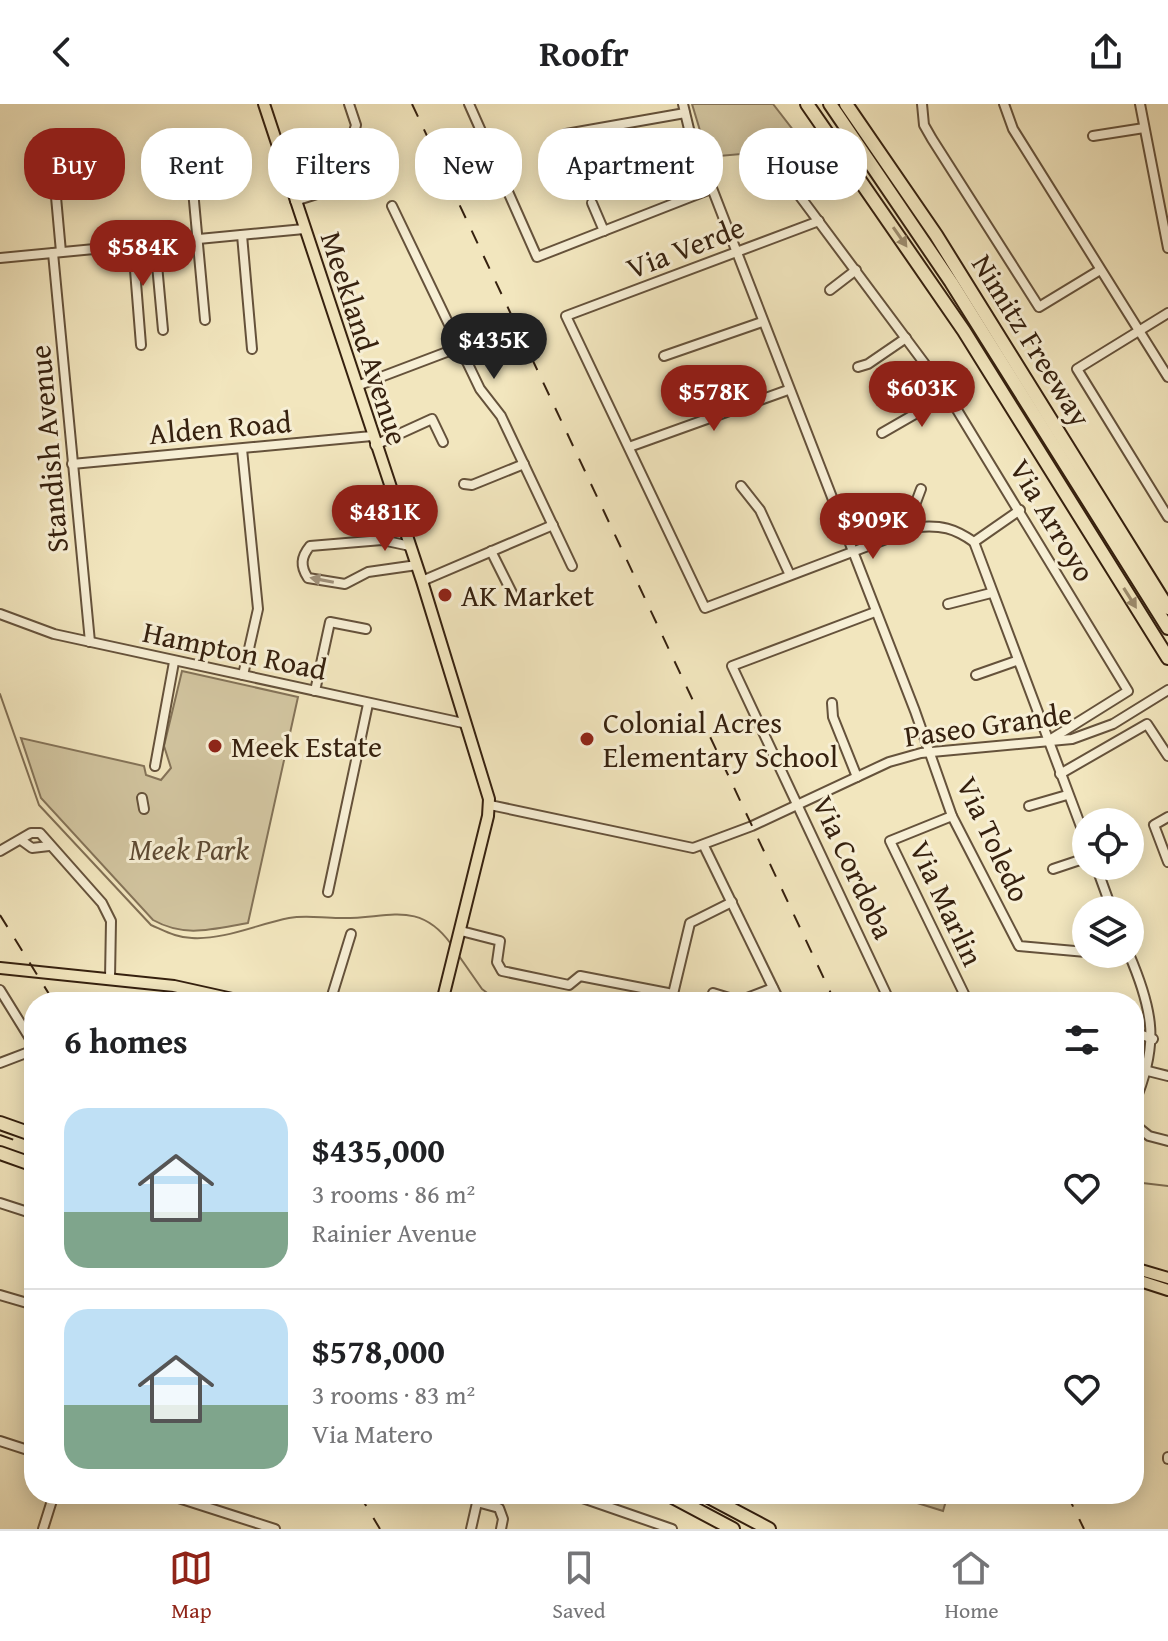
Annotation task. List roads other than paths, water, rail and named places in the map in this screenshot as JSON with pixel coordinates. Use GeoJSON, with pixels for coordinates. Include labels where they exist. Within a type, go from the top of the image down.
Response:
{"type":"FeatureCollection","features":[{"type":"Feature","properties":{"kind":"highway","name":"Nimitz Freeway"},"geometry":{"type":"LineString","coordinates":[[807,104],[964,331],[1168,658]]}},
{"type":"Feature","properties":{"kind":"highway"},"geometry":{"type":"LineString","coordinates":[[830,104],[847,128]]}},
{"type":"Feature","properties":{"kind":"highway","name":"Nimitz Freeway"},"geometry":{"type":"LineString","coordinates":[[846,104],[936,235],[1168,608]]}},
{"type":"Feature","properties":{"kind":"highway"},"geometry":{"type":"LineString","coordinates":[[846,104],[849,128]]}},
{"type":"Feature","properties":{"kind":"highway"},"geometry":{"type":"LineString","coordinates":[[867,158],[951,282],[1168,628]]}},
{"type":"Feature","properties":{"kind":"highway"},"geometry":{"type":"LineString","coordinates":[[0,1123],[24,1131]]}},
{"type":"Feature","properties":{"kind":"highway"},"geometry":{"type":"LineString","coordinates":[[0,1153],[24,1161]]}},
{"type":"Feature","properties":{"kind":"highway"},"geometry":{"type":"LineString","coordinates":[[686,1504],[733,1529]]}},
{"type":"Feature","properties":{"kind":"highway"},"geometry":{"type":"LineString","coordinates":[[722,1504],[769,1529]]}},
{"type":"Feature","properties":{"kind":"main road","name":"Meekland Avenue"},"geometry":{"type":"LineString","coordinates":[[264,104],[272,128]]}},
{"type":"Feature","properties":{"kind":"main road","name":"Meekland Avenue"},"geometry":{"type":"LineString","coordinates":[[295,201],[417,565],[490,805]]}},
{"type":"Feature","properties":{"kind":"main road"},"geometry":{"type":"LineString","coordinates":[[445,992],[490,805]]}},
{"type":"Feature","properties":{"kind":"main road"},"geometry":{"type":"LineString","coordinates":[[0,968],[110,978],[186,992]]}},
{"type":"Feature","properties":{"kind":"main road"},"geometry":{"type":"LineString","coordinates":[[1144,1271],[1168,1278]]}},
{"type":"Feature","properties":{"kind":"main road"},"geometry":{"type":"LineString","coordinates":[[1144,1282],[1168,1290]]}},
{"type":"Feature","properties":{"kind":"street"},"geometry":{"type":"LineString","coordinates":[[349,104],[355,128]]}},
{"type":"Feature","properties":{"kind":"street"},"geometry":{"type":"LineString","coordinates":[[469,104],[537,257],[683,200]]}},
{"type":"Feature","properties":{"kind":"street"},"geometry":{"type":"LineString","coordinates":[[922,104],[924,125],[932,139],[1039,307],[1100,270]]}},
{"type":"Feature","properties":{"kind":"street"},"geometry":{"type":"LineString","coordinates":[[1004,104],[1013,129],[1168,377]]}},
{"type":"Feature","properties":{"kind":"street"},"geometry":{"type":"LineString","coordinates":[[1140,104],[1168,248]]}},
{"type":"Feature","properties":{"kind":"street"},"geometry":{"type":"LineString","coordinates":[[594,128],[684,109]]}},
{"type":"Feature","properties":{"kind":"street","name":"Via Toledo"},"geometry":{"type":"LineString","coordinates":[[684,109],[690,128]]}},
{"type":"Feature","properties":{"kind":"street"},"geometry":{"type":"LineString","coordinates":[[1093,136],[1144,128]]}},
{"type":"Feature","properties":{"kind":"street","name":"Standish Avenue"},"geometry":{"type":"LineString","coordinates":[[55,200],[72,464],[90,642]]}},
{"type":"Feature","properties":{"kind":"street"},"geometry":{"type":"LineString","coordinates":[[193,200],[205,320]]}},
{"type":"Feature","properties":{"kind":"street","name":"Via Toledo"},"geometry":{"type":"LineString","coordinates":[[715,200],[931,752],[952,816],[1019,946],[1072,951]]}},
{"type":"Feature","properties":{"kind":"street","name":"Via Arroyo"},"geometry":{"type":"LineString","coordinates":[[803,200],[948,395],[1128,691],[1047,741]]}},
{"type":"Feature","properties":{"kind":"street"},"geometry":{"type":"LineString","coordinates":[[592,203],[604,231]]}},
{"type":"Feature","properties":{"kind":"street"},"geometry":{"type":"LineString","coordinates":[[392,206],[480,389],[501,416],[572,566]]}},
{"type":"Feature","properties":{"kind":"street","name":"Via Verde"},"geometry":{"type":"LineString","coordinates":[[629,447],[566,316],[819,221]]}},
{"type":"Feature","properties":{"kind":"street"},"geometry":{"type":"LineString","coordinates":[[0,258],[304,229]]}},
{"type":"Feature","properties":{"kind":"street"},"geometry":{"type":"LineString","coordinates":[[242,235],[252,349]]}},
{"type":"Feature","properties":{"kind":"street"},"geometry":{"type":"LineString","coordinates":[[155,243],[163,330]]}},
{"type":"Feature","properties":{"kind":"street"},"geometry":{"type":"LineString","coordinates":[[133,245],[141,345]]}},
{"type":"Feature","properties":{"kind":"street"},"geometry":{"type":"LineString","coordinates":[[830,290],[856,270]]}},
{"type":"Feature","properties":{"kind":"street"},"geometry":{"type":"LineString","coordinates":[[1168,313],[1077,369],[1168,517]]}},
{"type":"Feature","properties":{"kind":"street"},"geometry":{"type":"LineString","coordinates":[[664,356],[762,322]]}},
{"type":"Feature","properties":{"kind":"street"},"geometry":{"type":"LineString","coordinates":[[858,367],[906,338]]}},
{"type":"Feature","properties":{"kind":"street"},"geometry":{"type":"LineString","coordinates":[[357,386],[460,347]]}},
{"type":"Feature","properties":{"kind":"street"},"geometry":{"type":"LineString","coordinates":[[788,390],[629,447],[705,608],[789,573],[918,527],[938,525],[957,530],[974,542],[1072,808]]}},
{"type":"Feature","properties":{"kind":"street"},"geometry":{"type":"LineString","coordinates":[[882,433],[948,395]]}},
{"type":"Feature","properties":{"kind":"street","name":"Alden Road"},"geometry":{"type":"LineString","coordinates":[[72,464],[373,441],[432,419],[443,442]]}},
{"type":"Feature","properties":{"kind":"street"},"geometry":{"type":"LineString","coordinates":[[242,449],[258,609],[243,675]]}},
{"type":"Feature","properties":{"kind":"street"},"geometry":{"type":"LineString","coordinates":[[464,484],[472,485],[524,464]]}},
{"type":"Feature","properties":{"kind":"street"},"geometry":{"type":"LineString","coordinates":[[741,486],[760,510],[789,573]]}},
{"type":"Feature","properties":{"kind":"street"},"geometry":{"type":"LineString","coordinates":[[918,527],[915,505],[921,489]]}},
{"type":"Feature","properties":{"kind":"street"},"geometry":{"type":"LineString","coordinates":[[974,542],[1020,510]]}},
{"type":"Feature","properties":{"kind":"street"},"geometry":{"type":"LineString","coordinates":[[422,581],[553,525]]}},
{"type":"Feature","properties":{"kind":"street"},"geometry":{"type":"LineString","coordinates":[[410,546],[382,540],[310,546],[301,561],[302,570],[308,578],[345,584],[368,572],[417,565]]}},
{"type":"Feature","properties":{"kind":"street"},"geometry":{"type":"LineString","coordinates":[[491,551],[512,593]]}},
{"type":"Feature","properties":{"kind":"street"},"geometry":{"type":"LineString","coordinates":[[948,604],[991,593]]}},
{"type":"Feature","properties":{"kind":"street","name":"Via Cordoba"},"geometry":{"type":"LineString","coordinates":[[875,612],[732,666],[885,992]]}},
{"type":"Feature","properties":{"kind":"street","name":"Hampton Road"},"geometry":{"type":"LineString","coordinates":[[0,614],[54,634],[463,723]]}},
{"type":"Feature","properties":{"kind":"street"},"geometry":{"type":"LineString","coordinates":[[315,691],[330,622],[366,629]]}},
{"type":"Feature","properties":{"kind":"street"},"geometry":{"type":"LineString","coordinates":[[976,675],[1016,661]]}},
{"type":"Feature","properties":{"kind":"street"},"geometry":{"type":"LineString","coordinates":[[155,766],[174,662]]}},
{"type":"Feature","properties":{"kind":"street","name":"Paseo Grande"},"geometry":{"type":"LineString","coordinates":[[490,805],[680,847],[704,846],[889,762],[931,752],[1047,741],[1094,733],[1168,690]]}},
{"type":"Feature","properties":{"kind":"street"},"geometry":{"type":"LineString","coordinates":[[832,703],[833,717],[857,777]]}},
{"type":"Feature","properties":{"kind":"street"},"geometry":{"type":"LineString","coordinates":[[328,892],[368,704]]}},
{"type":"Feature","properties":{"kind":"street"},"geometry":{"type":"LineString","coordinates":[[1060,774],[1147,724],[1168,756]]}},
{"type":"Feature","properties":{"kind":"street"},"geometry":{"type":"LineString","coordinates":[[1029,806],[1067,795]]}},
{"type":"Feature","properties":{"kind":"street"},"geometry":{"type":"LineString","coordinates":[[142,798],[144,809]]}},
{"type":"Feature","properties":{"kind":"street","name":"Via Marlin"},"geometry":{"type":"LineString","coordinates":[[952,816],[890,841],[963,992]]}},
{"type":"Feature","properties":{"kind":"street"},"geometry":{"type":"LineString","coordinates":[[1168,817],[1154,825],[1168,862]]}},
{"type":"Feature","properties":{"kind":"street"},"geometry":{"type":"LineString","coordinates":[[0,851],[31,833],[40,833],[107,912],[112,938],[110,978]]}},
{"type":"Feature","properties":{"kind":"street"},"geometry":{"type":"LineString","coordinates":[[21,840],[32,848],[49,846]]}},
{"type":"Feature","properties":{"kind":"street"},"geometry":{"type":"LineString","coordinates":[[704,846],[775,992]]}},
{"type":"Feature","properties":{"kind":"street"},"geometry":{"type":"LineString","coordinates":[[1053,869],[1072,863]]}},
{"type":"Feature","properties":{"kind":"street"},"geometry":{"type":"LineString","coordinates":[[673,992],[690,923],[732,902]]}},
{"type":"Feature","properties":{"kind":"street"},"geometry":{"type":"LineString","coordinates":[[333,992],[351,934]]}},
{"type":"Feature","properties":{"kind":"street"},"geometry":{"type":"LineString","coordinates":[[460,935],[500,941],[497,962],[502,971],[569,985],[580,976],[663,992]]}},
{"type":"Feature","properties":{"kind":"street"},"geometry":{"type":"LineString","coordinates":[[1135,968],[1147,995],[1153,1039],[1144,1080]]}},
{"type":"Feature","properties":{"kind":"street"},"geometry":{"type":"LineString","coordinates":[[763,992],[773,988]]}},
{"type":"Feature","properties":{"kind":"street"},"geometry":{"type":"LineString","coordinates":[[0,990],[24,1030]]}},
{"type":"Feature","properties":{"kind":"street"},"geometry":{"type":"LineString","coordinates":[[1144,1036],[1153,1039]]}},
{"type":"Feature","properties":{"kind":"street"},"geometry":{"type":"LineString","coordinates":[[0,1063],[24,1052]]}},
{"type":"Feature","properties":{"kind":"street"},"geometry":{"type":"LineString","coordinates":[[1148,1071],[1168,1076]]}},
{"type":"Feature","properties":{"kind":"street"},"geometry":{"type":"LineString","coordinates":[[1144,1132],[1168,1141]]}},
{"type":"Feature","properties":{"kind":"street"},"geometry":{"type":"LineString","coordinates":[[0,1203],[24,1211]]}},
{"type":"Feature","properties":{"kind":"street"},"geometry":{"type":"LineString","coordinates":[[0,1295],[24,1302]]}},
{"type":"Feature","properties":{"kind":"street"},"geometry":{"type":"LineString","coordinates":[[0,1441],[24,1449]]}},
{"type":"Feature","properties":{"kind":"street"},"geometry":{"type":"LineString","coordinates":[[43,1529],[51,1504]]}},
{"type":"Feature","properties":{"kind":"street"},"geometry":{"type":"LineString","coordinates":[[197,1504],[275,1529]]}},
{"type":"Feature","properties":{"kind":"street"},"geometry":{"type":"LineString","coordinates":[[471,1529],[477,1504]]}},
{"type":"Feature","properties":{"kind":"street"},"geometry":{"type":"LineString","coordinates":[[489,1504],[501,1511],[501,1529]]}},
{"type":"Feature","properties":{"kind":"street"},"geometry":{"type":"LineString","coordinates":[[600,1504],[672,1529]]}},
{"type":"Feature","properties":{"kind":"waterway"},"geometry":{"type":"LineString","coordinates":[[0,694],[39,805],[151,925],[181,937],[204,938],[295,917],[356,918],[400,914],[426,921],[451,944]]}},
{"type":"Feature","properties":{"kind":"waterway"},"geometry":{"type":"LineString","coordinates":[[459,956],[486,992]]}},
{"type":"Feature","properties":{"kind":"waterway"},"geometry":{"type":"LineString","coordinates":[[1144,1183],[1168,1186]]}},
{"type":"Feature","properties":{"kind":"railway"},"geometry":{"type":"LineString","coordinates":[[412,104],[830,992]]}},
{"type":"Feature","properties":{"kind":"railway"},"geometry":{"type":"LineString","coordinates":[[0,915],[48,992]]}},
{"type":"Feature","properties":{"kind":"railway"},"geometry":{"type":"LineString","coordinates":[[0,1135],[24,1143]]}},
{"type":"Feature","properties":{"kind":"railway"},"geometry":{"type":"LineString","coordinates":[[365,1504],[380,1529]]}},
{"type":"Feature","properties":{"kind":"railway"},"geometry":{"type":"LineString","coordinates":[[1072,1504],[1084,1529]]}},
{"type":"Feature","properties":{"kind":"place","name":"AK Market"},"geometry":{"type":"Point","coordinates":[445,595]}},
{"type":"Feature","properties":{"kind":"place","name":"Colonial Acres Elementary School"},"geometry":{"type":"Point","coordinates":[587,739]}},
{"type":"Feature","properties":{"kind":"place","name":"Meek Estate"},"geometry":{"type":"Point","coordinates":[215,746]}},
{"type":"Feature","properties":{"kind":"park label","name":"Meek Park"},"geometry":{"type":"Point","coordinates":[189,849]}}]}
